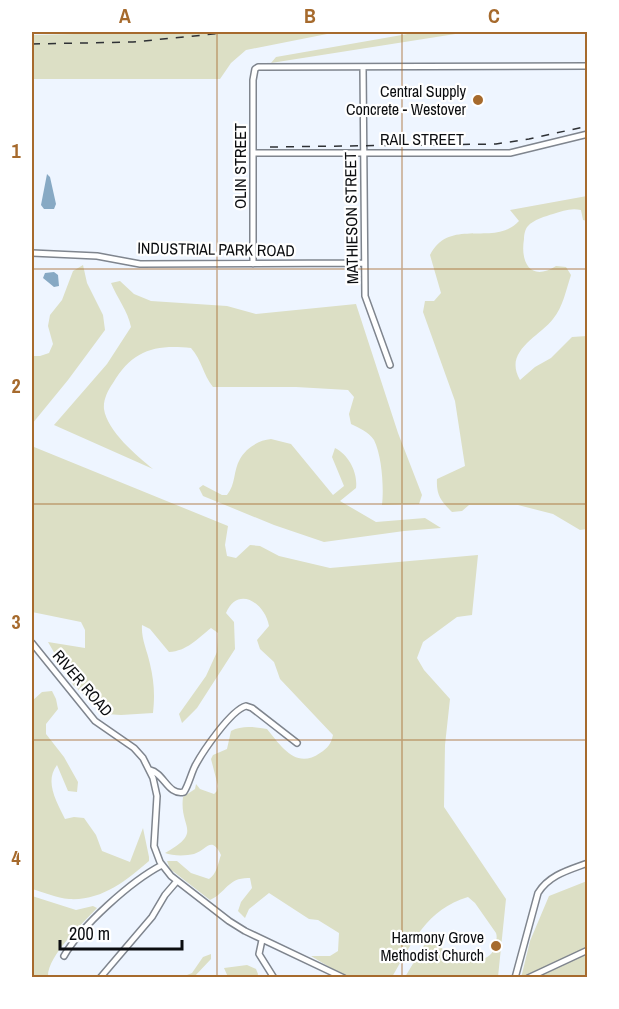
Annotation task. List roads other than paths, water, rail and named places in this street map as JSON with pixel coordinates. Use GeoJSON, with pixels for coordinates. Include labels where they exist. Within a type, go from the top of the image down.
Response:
{"type":"FeatureCollection","features":[{"type":"Feature","properties":{"kind":"street","name":"OLIN STREET"},"geometry":{"type":"LineString","coordinates":[[253,264],[253,80],[255,69],[266,66],[363,67]]}},
{"type":"Feature","properties":{"kind":"street"},"geometry":{"type":"LineString","coordinates":[[363,67],[588,66]]}},
{"type":"Feature","properties":{"kind":"street","name":"MATHIESON STREET"},"geometry":{"type":"LineString","coordinates":[[363,67],[365,296],[390,365]]}},
{"type":"Feature","properties":{"kind":"street","name":"RAIL STREET"},"geometry":{"type":"LineString","coordinates":[[254,153],[510,153],[588,134]]}},
{"type":"Feature","properties":{"kind":"street","name":"INDUSTRIAL PARK ROAD"},"geometry":{"type":"LineString","coordinates":[[32,253],[85,255],[140,264],[364,263]]}},
{"type":"Feature","properties":{"kind":"street","name":"RIVER ROAD"},"geometry":{"type":"LineString","coordinates":[[32,643],[95,721],[135,748],[150,770],[157,796],[154,846],[162,865],[177,881],[229,921],[262,940],[344,978]]}},
{"type":"Feature","properties":{"kind":"street"},"geometry":{"type":"LineString","coordinates":[[150,770],[156,772],[172,791],[184,792],[196,765],[208,746],[234,712],[246,706],[252,708],[297,743]]}},
{"type":"Feature","properties":{"kind":"street"},"geometry":{"type":"LineString","coordinates":[[515,978],[542,887],[555,876],[588,863]]}},
{"type":"Feature","properties":{"kind":"street"},"geometry":{"type":"LineString","coordinates":[[64,956],[116,898],[162,865]]}},
{"type":"Feature","properties":{"kind":"street"},"geometry":{"type":"LineString","coordinates":[[100,978],[152,917],[165,895],[177,881]]}},
{"type":"Feature","properties":{"kind":"street"},"geometry":{"type":"LineString","coordinates":[[262,940],[259,954],[274,978]]}},
{"type":"Feature","properties":{"kind":"street"},"geometry":{"type":"LineString","coordinates":[[528,978],[588,950]]}},
{"type":"Feature","properties":{"kind":"water"},"geometry":{"type":"Polygon","coordinates":[[[47,174],[50,177],[56,204],[54,209],[44,209],[41,205],[47,174]]]}},
{"type":"Feature","properties":{"kind":"water"},"geometry":{"type":"Polygon","coordinates":[[[54,272],[58,275],[59,286],[54,287],[43,278],[45,273],[54,272]]]}},
{"type":"Feature","properties":{"kind":"railway"},"geometry":{"type":"LineString","coordinates":[[32,44],[133,42],[234,32]]}},
{"type":"Feature","properties":{"kind":"railway"},"geometry":{"type":"LineString","coordinates":[[270,147],[496,144],[588,126]]}},
{"type":"Feature","properties":{"kind":"place","name":"Central Supply Concrete - Westover"},"geometry":{"type":"Point","coordinates":[478,100]}},
{"type":"Feature","properties":{"kind":"place","name":"Harmony Grove Methodist Church"},"geometry":{"type":"Point","coordinates":[496,946]}}]}
